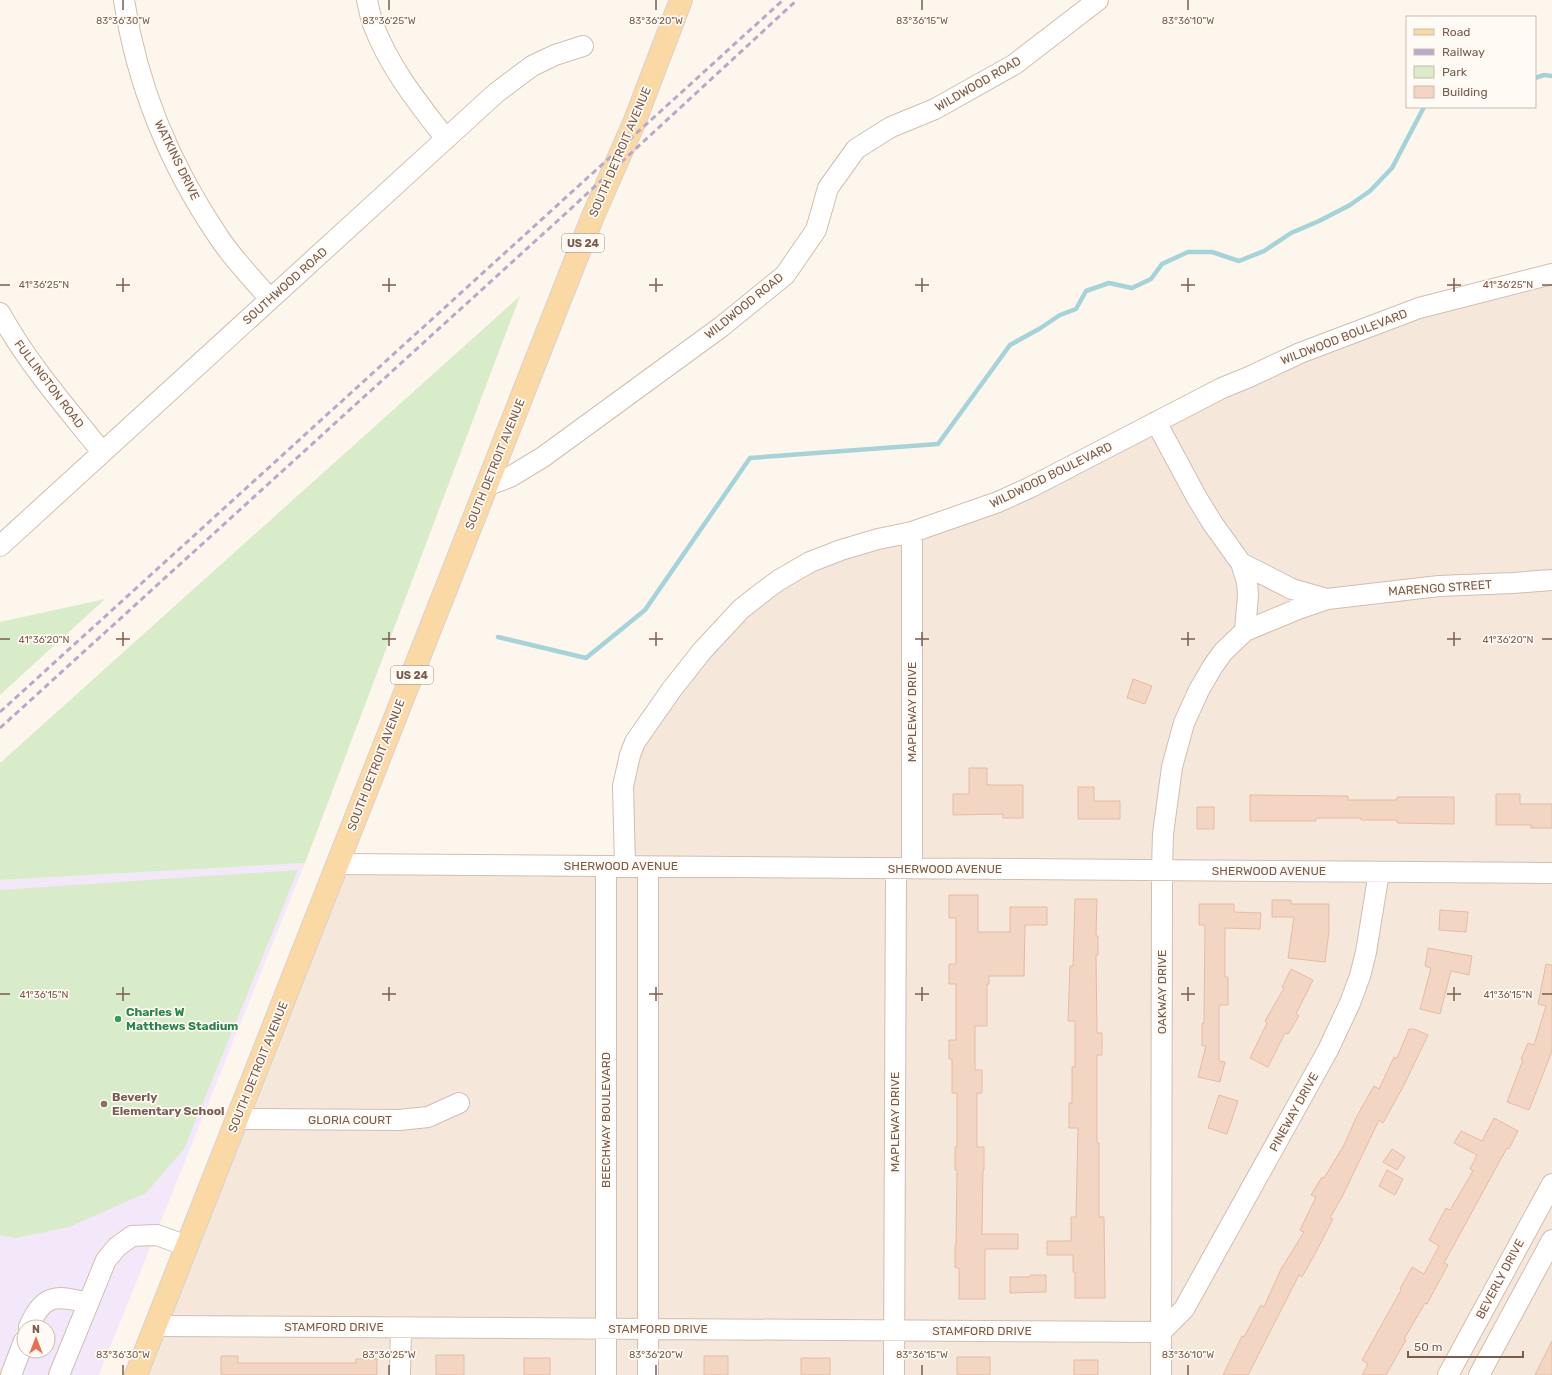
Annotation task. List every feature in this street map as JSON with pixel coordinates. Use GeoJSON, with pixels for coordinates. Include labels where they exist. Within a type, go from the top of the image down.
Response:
{"type":"FeatureCollection","features":[{"type":"Feature","properties":{"kind":"main road","name":"SOUTH DETROIT AVENUE"},"geometry":{"type":"LineString","coordinates":[[136,1375],[593,216],[634,124],[681,0]]}},
{"type":"Feature","properties":{"kind":"street","name":"WATKINS DRIVE"},"geometry":{"type":"LineString","coordinates":[[124,0],[133,49],[149,100],[170,153],[193,196],[218,237],[270,299]]}},
{"type":"Feature","properties":{"kind":"street"},"geometry":{"type":"LineString","coordinates":[[367,0],[372,23],[393,66],[407,89],[446,138]]}},
{"type":"Feature","properties":{"kind":"street","name":"WILDWOOD ROAD"},"geometry":{"type":"LineString","coordinates":[[486,486],[510,477],[543,457],[721,326],[785,275],[816,230],[828,188],[856,149],[891,127],[935,109],[1015,64],[1098,0]]}},
{"type":"Feature","properties":{"kind":"street","name":"SOUTHWOOD ROAD"},"geometry":{"type":"LineString","coordinates":[[0,546],[496,93],[532,66],[555,55],[583,46]]}},
{"type":"Feature","properties":{"kind":"street","name":"WILDWOOD BOULEVARD"},"geometry":{"type":"LineString","coordinates":[[616,866],[623,786],[630,754],[635,742],[672,689],[702,651],[741,609],[779,580],[810,562],[841,550],[912,532],[998,502],[1222,388],[1249,377],[1300,352],[1419,308],[1552,274]]}},
{"type":"Feature","properties":{"kind":"street","name":"FULLINGTON ROAD"},"geometry":{"type":"LineString","coordinates":[[0,313],[15,341],[42,378],[102,452]]}},
{"type":"Feature","properties":{"kind":"street","name":"MARENGO STREET"},"geometry":{"type":"LineString","coordinates":[[1156,422],[1209,518],[1241,563],[1247,582],[1248,595],[1245,631],[1298,609],[1327,599],[1439,586],[1552,580]]}},
{"type":"Feature","properties":{"kind":"street","name":"MAPLEWAY DRIVE"},"geometry":{"type":"LineString","coordinates":[[894,1375],[912,532]]}},
{"type":"Feature","properties":{"kind":"street","name":"MARENGO STREET"},"geometry":{"type":"LineString","coordinates":[[1241,563],[1292,588],[1327,599]]}},
{"type":"Feature","properties":{"kind":"street","name":"OAKWAY DRIVE"},"geometry":{"type":"LineString","coordinates":[[1161,1375],[1162,870],[1163,834],[1167,798],[1172,767],[1184,723],[1199,690],[1223,652],[1245,631]]}},
{"type":"Feature","properties":{"kind":"street","name":"SHERWOOD AVENUE"},"geometry":{"type":"LineString","coordinates":[[338,864],[1552,873]]}},
{"type":"Feature","properties":{"kind":"street","name":"BEECHWAY BOULEVARD"},"geometry":{"type":"LineString","coordinates":[[606,1375],[616,866]]}},
{"type":"Feature","properties":{"kind":"street"},"geometry":{"type":"LineString","coordinates":[[648,867],[648,1375]]}},
{"type":"Feature","properties":{"kind":"street","name":"PINEWAY DRIVE"},"geometry":{"type":"LineString","coordinates":[[1161,1332],[1184,1309],[1335,1036],[1360,976],[1366,952],[1379,872]]}},
{"type":"Feature","properties":{"kind":"street","name":"GLORIA COURT"},"geometry":{"type":"LineString","coordinates":[[237,1119],[399,1120],[428,1117],[459,1103]]}},
{"type":"Feature","properties":{"kind":"street","name":"BEVERLY DRIVE"},"geometry":{"type":"LineString","coordinates":[[1448,1375],[1552,1184]]}},
{"type":"Feature","properties":{"kind":"street"},"geometry":{"type":"LineString","coordinates":[[59,1375],[106,1260],[117,1247],[132,1236],[157,1235],[187,1246]]}},
{"type":"Feature","properties":{"kind":"street"},"geometry":{"type":"LineString","coordinates":[[1479,1375],[1552,1240]]}},
{"type":"Feature","properties":{"kind":"street"},"geometry":{"type":"LineString","coordinates":[[32,1319],[34,1314],[45,1302],[62,1297],[88,1303]]}},
{"type":"Feature","properties":{"kind":"street","name":"STAMFORD DRIVE"},"geometry":{"type":"LineString","coordinates":[[155,1326],[606,1330],[1161,1332]]}},
{"type":"Feature","properties":{"kind":"street"},"geometry":{"type":"LineString","coordinates":[[400,1375],[401,1328]]}},
{"type":"Feature","properties":{"kind":"street"},"geometry":{"type":"LineString","coordinates":[[10,1375],[17,1359]]}},
{"type":"Feature","properties":{"kind":"shaded area"},"geometry":{"type":"Polygon","coordinates":[[[1552,269],[1552,1375],[146,1375],[353,857],[618,860],[619,758],[731,609],[809,556],[998,497],[1291,348],[1552,269]]]}},
{"type":"Feature","properties":{"kind":"shaded area","name":"Charles W Matthews Stadium"},"geometry":{"type":"Polygon","coordinates":[[[305,863],[99,1375],[0,1375],[0,880],[305,863]]]}},
{"type":"Feature","properties":{"kind":"green space"},"geometry":{"type":"Polygon","coordinates":[[[520,296],[305,863],[0,880],[0,763],[520,296]]]}},
{"type":"Feature","properties":{"kind":"green space"},"geometry":{"type":"Polygon","coordinates":[[[105,599],[0,695],[0,622],[105,599]]]}},
{"type":"Feature","properties":{"kind":"green space","name":"Charles W Matthews Stadium"},"geometry":{"type":"Polygon","coordinates":[[[298,870],[184,1149],[146,1193],[69,1227],[16,1238],[0,1235],[0,890],[298,870]]]}},
{"type":"Feature","properties":{"kind":"building"},"geometry":{"type":"Polygon","coordinates":[[[1133,679],[1152,686],[1145,704],[1127,698],[1133,679]]]}},
{"type":"Feature","properties":{"kind":"building"},"geometry":{"type":"Polygon","coordinates":[[[969,768],[987,768],[987,785],[1023,785],[1023,818],[1003,818],[1003,814],[953,815],[953,794],[969,794],[969,768]]]}},
{"type":"Feature","properties":{"kind":"building"},"geometry":{"type":"Polygon","coordinates":[[[1078,787],[1094,787],[1094,801],[1120,801],[1120,819],[1078,819],[1078,787]]]}},
{"type":"Feature","properties":{"kind":"building"},"geometry":{"type":"Polygon","coordinates":[[[1496,794],[1520,794],[1520,804],[1552,804],[1552,828],[1531,828],[1531,825],[1496,825],[1496,794]]]}},
{"type":"Feature","properties":{"kind":"building"},"geometry":{"type":"Polygon","coordinates":[[[1250,795],[1348,796],[1348,800],[1397,800],[1397,797],[1454,797],[1454,824],[1397,823],[1397,820],[1361,820],[1361,818],[1316,818],[1316,821],[1250,821],[1250,795]]]}},
{"type":"Feature","properties":{"kind":"building"},"geometry":{"type":"Polygon","coordinates":[[[1197,807],[1214,807],[1214,829],[1197,829],[1197,807]]]}},
{"type":"Feature","properties":{"kind":"building"},"geometry":{"type":"Polygon","coordinates":[[[949,895],[978,895],[978,932],[1010,932],[1010,907],[1047,907],[1047,925],[1025,925],[1024,976],[989,976],[989,984],[987,984],[987,1026],[975,1026],[975,1070],[982,1070],[982,1093],[977,1093],[977,1147],[984,1147],[982,1234],[1018,1234],[1018,1249],[985,1249],[985,1299],[959,1299],[959,1268],[955,1268],[957,1170],[955,1170],[955,1147],[957,1147],[957,1093],[952,1093],[952,1059],[949,1059],[949,1040],[956,1040],[956,984],[949,984],[949,964],[956,964],[956,918],[949,918],[949,895]]]}},
{"type":"Feature","properties":{"kind":"building"},"geometry":{"type":"Polygon","coordinates":[[[1075,899],[1097,899],[1097,1033],[1102,1033],[1102,1055],[1097,1055],[1097,1143],[1099,1143],[1099,1217],[1104,1217],[1105,1298],[1075,1298],[1075,1272],[1073,1272],[1073,1255],[1047,1255],[1047,1241],[1071,1241],[1071,1217],[1076,1217],[1078,1128],[1069,1128],[1069,1103],[1072,1103],[1072,1067],[1075,1067],[1075,1021],[1068,1021],[1070,966],[1073,966],[1075,899]]]}},
{"type":"Feature","properties":{"kind":"building"},"geometry":{"type":"Polygon","coordinates":[[[1272,900],[1291,900],[1291,904],[1329,904],[1329,931],[1325,962],[1288,958],[1294,917],[1272,917],[1272,900]]]}},
{"type":"Feature","properties":{"kind":"building"},"geometry":{"type":"Polygon","coordinates":[[[1199,904],[1234,904],[1234,912],[1261,913],[1260,929],[1225,928],[1225,977],[1228,977],[1228,1005],[1219,1005],[1219,1061],[1225,1062],[1220,1082],[1198,1077],[1206,1046],[1202,1046],[1202,1023],[1204,1023],[1205,925],[1199,925],[1199,904]]]}},
{"type":"Feature","properties":{"kind":"building"},"geometry":{"type":"Polygon","coordinates":[[[1440,910],[1468,912],[1466,932],[1439,930],[1440,910]]]}},
{"type":"Feature","properties":{"kind":"building"},"geometry":{"type":"Polygon","coordinates":[[[1428,948],[1472,956],[1469,975],[1451,971],[1440,1014],[1420,1009],[1431,968],[1425,966],[1428,948]]]}},
{"type":"Feature","properties":{"kind":"building"},"geometry":{"type":"Polygon","coordinates":[[[1546,964],[1552,965],[1552,1051],[1529,1110],[1507,1102],[1523,1060],[1521,1059],[1528,1043],[1534,1045],[1546,1006],[1538,1004],[1546,964]]]}},
{"type":"Feature","properties":{"kind":"building"},"geometry":{"type":"Polygon","coordinates":[[[1291,969],[1313,980],[1296,1014],[1299,1016],[1288,1034],[1285,1033],[1268,1067],[1250,1058],[1267,1023],[1265,1021],[1284,988],[1282,987],[1291,969]]]}},
{"type":"Feature","properties":{"kind":"building"},"geometry":{"type":"Polygon","coordinates":[[[1409,1029],[1414,1029],[1428,1035],[1404,1085],[1383,1123],[1379,1120],[1343,1195],[1330,1218],[1333,1219],[1316,1252],[1302,1277],[1299,1275],[1248,1375],[1223,1375],[1242,1336],[1244,1337],[1261,1305],[1264,1307],[1281,1269],[1304,1232],[1300,1230],[1316,1197],[1311,1195],[1322,1177],[1324,1178],[1344,1145],[1357,1116],[1374,1086],[1379,1089],[1394,1057],[1397,1058],[1409,1029]]]}},
{"type":"Feature","properties":{"kind":"building"},"geometry":{"type":"Polygon","coordinates":[[[1219,1095],[1238,1101],[1227,1134],[1208,1128],[1219,1095]]]}},
{"type":"Feature","properties":{"kind":"building"},"geometry":{"type":"Polygon","coordinates":[[[1494,1118],[1518,1131],[1509,1149],[1507,1148],[1444,1263],[1448,1265],[1427,1304],[1425,1303],[1404,1339],[1406,1340],[1386,1375],[1362,1375],[1368,1364],[1362,1360],[1401,1290],[1400,1289],[1412,1267],[1424,1274],[1439,1246],[1429,1240],[1446,1208],[1450,1210],[1473,1171],[1470,1169],[1477,1155],[1454,1143],[1461,1131],[1482,1141],[1494,1118]]]}},
{"type":"Feature","properties":{"kind":"building"},"geometry":{"type":"Polygon","coordinates":[[[1392,1149],[1405,1157],[1397,1170],[1383,1162],[1392,1149]]]}},
{"type":"Feature","properties":{"kind":"building"},"geometry":{"type":"Polygon","coordinates":[[[1387,1170],[1403,1179],[1395,1195],[1379,1186],[1387,1170]]]}},
{"type":"Feature","properties":{"kind":"building"},"geometry":{"type":"Polygon","coordinates":[[[1030,1275],[1046,1275],[1046,1292],[1010,1293],[1010,1277],[1030,1277],[1030,1275]]]}},
{"type":"Feature","properties":{"kind":"building"},"geometry":{"type":"Polygon","coordinates":[[[1552,1341],[1552,1375],[1535,1375],[1552,1341]]]}},
{"type":"Feature","properties":{"kind":"building"},"geometry":{"type":"Polygon","coordinates":[[[436,1355],[464,1355],[464,1375],[436,1375],[436,1355]]]}},
{"type":"Feature","properties":{"kind":"building"},"geometry":{"type":"Polygon","coordinates":[[[221,1356],[238,1356],[238,1363],[356,1363],[356,1359],[377,1359],[377,1375],[221,1375],[221,1356]]]}},
{"type":"Feature","properties":{"kind":"building"},"geometry":{"type":"Polygon","coordinates":[[[704,1356],[728,1356],[728,1375],[704,1375],[704,1356]]]}},
{"type":"Feature","properties":{"kind":"building"},"geometry":{"type":"Polygon","coordinates":[[[957,1357],[990,1357],[990,1375],[957,1375],[957,1357]]]}},
{"type":"Feature","properties":{"kind":"building"},"geometry":{"type":"Polygon","coordinates":[[[524,1358],[550,1358],[550,1375],[524,1375],[524,1358]]]}},
{"type":"Feature","properties":{"kind":"building"},"geometry":{"type":"Polygon","coordinates":[[[801,1358],[830,1358],[830,1375],[801,1375],[801,1358]]]}},
{"type":"Feature","properties":{"kind":"building"},"geometry":{"type":"Polygon","coordinates":[[[1074,1360],[1098,1360],[1098,1375],[1074,1375],[1074,1360]]]}},
{"type":"Feature","properties":{"kind":"waterway"},"geometry":{"type":"LineString","coordinates":[[1536,78],[1544,75],[1552,76]]}},
{"type":"Feature","properties":{"kind":"waterway"},"geometry":{"type":"LineString","coordinates":[[498,637],[586,658],[645,610],[750,458],[938,444],[1010,345],[1039,329],[1060,315],[1076,309],[1086,291],[1109,283],[1132,288],[1151,279],[1162,264],[1188,252],[1212,252],[1239,261],[1264,251],[1291,233],[1350,205],[1370,191],[1392,168],[1423,108]]}},
{"type":"Feature","properties":{"kind":"railway"},"geometry":{"type":"LineString","coordinates":[[0,712],[783,0]]}},
{"type":"Feature","properties":{"kind":"railway"},"geometry":{"type":"LineString","coordinates":[[0,728],[565,214],[797,0]]}},
{"type":"Feature","properties":{"kind":"place","name":"Charles W Matthews Stadium"},"geometry":{"type":"Point","coordinates":[118,1019]}},
{"type":"Feature","properties":{"kind":"place","name":"Beverly Elementary School"},"geometry":{"type":"Point","coordinates":[104,1104]}}]}
